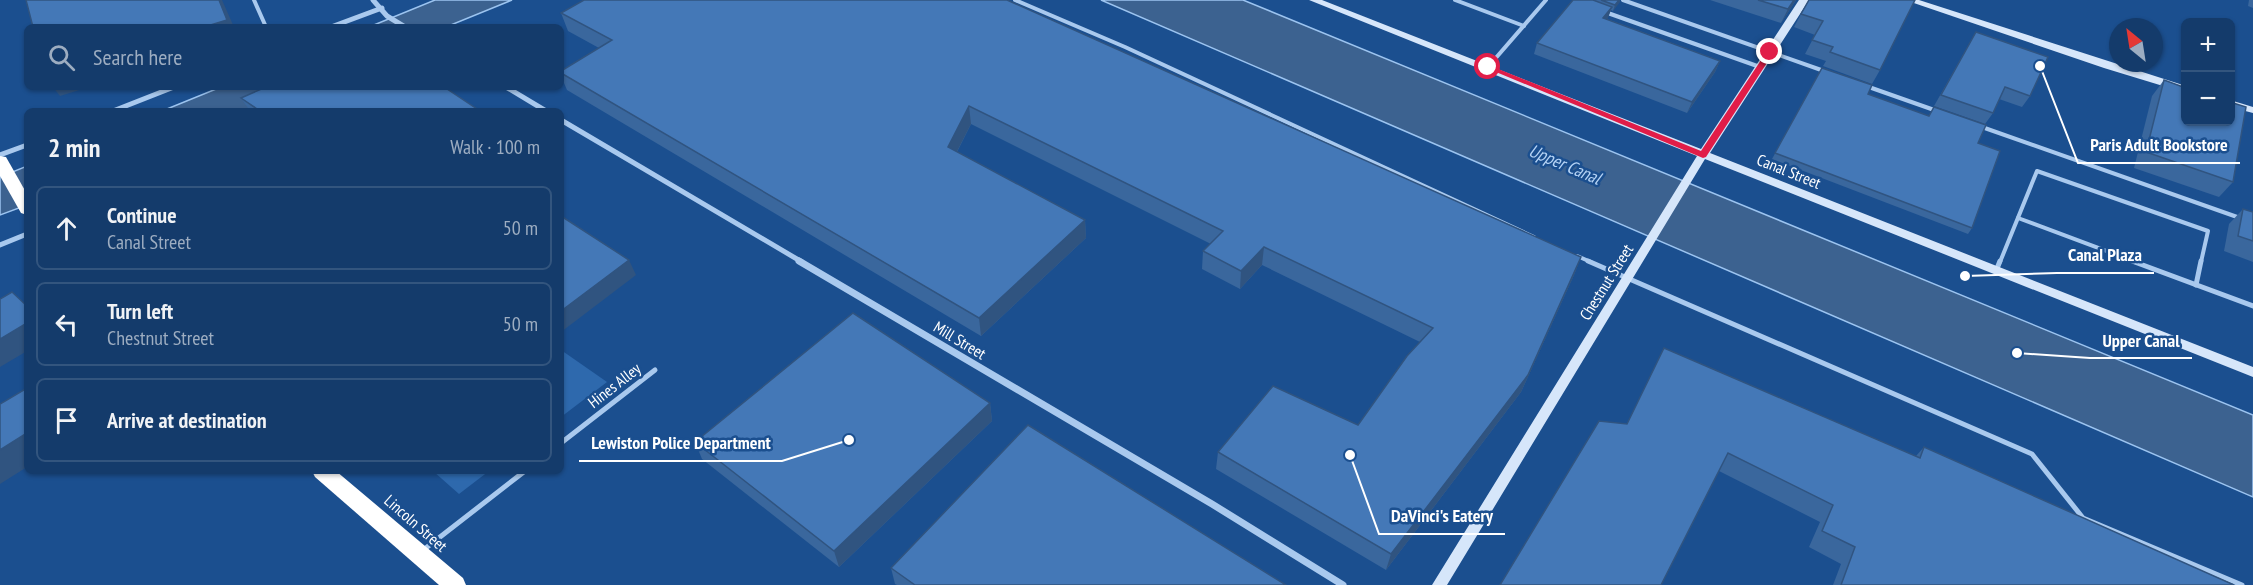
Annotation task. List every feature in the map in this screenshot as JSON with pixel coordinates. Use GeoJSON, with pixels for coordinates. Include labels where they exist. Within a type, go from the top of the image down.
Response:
{"type":"FeatureCollection","features":[{"type":"Feature","properties":{"kind":"highway"},"geometry":{"type":"LineString","coordinates":[[0,160],[24,204]]}},
{"type":"Feature","properties":{"kind":"highway","name":"Lincoln Street"},"geometry":{"type":"LineString","coordinates":[[326,474],[455,585]]}},
{"type":"Feature","properties":{"kind":"main road","name":"Canal Street"},"geometry":{"type":"LineString","coordinates":[[1314,0],[2253,372]]}},
{"type":"Feature","properties":{"kind":"main road","name":"Chestnut Street"},"geometry":{"type":"LineString","coordinates":[[1439,585],[1626,279],[1648,247],[1689,176],[1804,0]]}},
{"type":"Feature","properties":{"kind":"main road"},"geometry":{"type":"LineString","coordinates":[[1910,0],[2181,88]]}},
{"type":"Feature","properties":{"kind":"main road"},"geometry":{"type":"LineString","coordinates":[[2235,105],[2253,110]]}},
{"type":"Feature","properties":{"kind":"street"},"geometry":{"type":"LineString","coordinates":[[373,0],[387,16],[400,24]]}},
{"type":"Feature","properties":{"kind":"street"},"geometry":{"type":"LineString","coordinates":[[339,24],[382,8]]}},
{"type":"Feature","properties":{"kind":"street"},"geometry":{"type":"LineString","coordinates":[[121,108],[166,90]]}},
{"type":"Feature","properties":{"kind":"street"},"geometry":{"type":"LineString","coordinates":[[511,90],[541,108]]}},
{"type":"Feature","properties":{"kind":"street","name":"Mill Street"},"geometry":{"type":"LineString","coordinates":[[564,122],[1202,498],[1343,585]]}},
{"type":"Feature","properties":{"kind":"street"},"geometry":{"type":"LineString","coordinates":[[0,160],[24,147]]}},
{"type":"Feature","properties":{"kind":"street"},"geometry":{"type":"LineString","coordinates":[[0,245],[24,235]]}},
{"type":"Feature","properties":{"kind":"lane"},"geometry":{"type":"LineString","coordinates":[[254,0],[265,24]]}},
{"type":"Feature","properties":{"kind":"lane"},"geometry":{"type":"LineString","coordinates":[[1015,0],[1125,47],[1541,240]]}},
{"type":"Feature","properties":{"kind":"lane"},"geometry":{"type":"LineString","coordinates":[[1455,0],[1524,26]]}},
{"type":"Feature","properties":{"kind":"lane"},"geometry":{"type":"LineString","coordinates":[[1488,67],[1546,0]]}},
{"type":"Feature","properties":{"kind":"lane"},"geometry":{"type":"LineString","coordinates":[[1623,0],[1826,72]]}},
{"type":"Feature","properties":{"kind":"lane"},"geometry":{"type":"LineString","coordinates":[[1604,12],[1761,67]]}},
{"type":"Feature","properties":{"kind":"lane"},"geometry":{"type":"LineString","coordinates":[[1859,84],[1948,115]]}},
{"type":"Feature","properties":{"kind":"lane"},"geometry":{"type":"LineString","coordinates":[[1971,123],[2242,219]]}},
{"type":"Feature","properties":{"kind":"lane"},"geometry":{"type":"LineString","coordinates":[[1996,271],[2037,171],[2208,231],[2196,285]]}},
{"type":"Feature","properties":{"kind":"lane"},"geometry":{"type":"LineString","coordinates":[[2018,219],[2253,306]]}},
{"type":"Feature","properties":{"kind":"lane"},"geometry":{"type":"LineString","coordinates":[[1573,254],[2032,454],[2084,518],[2242,585]]}},
{"type":"Feature","properties":{"kind":"lane","name":"Hines Alley"},"geometry":{"type":"LineString","coordinates":[[564,441],[655,370]]}},
{"type":"Feature","properties":{"kind":"lane"},"geometry":{"type":"LineString","coordinates":[[420,553],[521,474]]}},
{"type":"Feature","properties":{"kind":"shaded area"},"geometry":{"type":"Polygon","coordinates":[[[564,352],[607,382],[564,415],[564,352]]]}},
{"type":"Feature","properties":{"kind":"shaded area"},"geometry":{"type":"Polygon","coordinates":[[[436,474],[485,474],[459,494],[436,474]]]}},
{"type":"Feature","properties":{"kind":"water"},"geometry":{"type":"Polygon","coordinates":[[[435,0],[512,0],[453,24],[376,24],[435,0]]]}},
{"type":"Feature","properties":{"kind":"water"},"geometry":{"type":"Polygon","coordinates":[[[1101,0],[1243,0],[2253,415],[2253,497],[1101,0]]]}},
{"type":"Feature","properties":{"kind":"water"},"geometry":{"type":"Polygon","coordinates":[[[214,90],[300,90],[258,108],[169,108],[214,90]]]}},
{"type":"Feature","properties":{"kind":"water"},"geometry":{"type":"Polygon","coordinates":[[[24,167],[24,206],[0,215],[0,177],[24,167]]]}},
{"type":"Feature","properties":{"kind":"building"},"geometry":{"type":"Polygon","coordinates":[[[26,0],[219,0],[227,20],[214,24],[32,24],[26,0]]]}},
{"type":"Feature","properties":{"kind":"building"},"geometry":{"type":"Polygon","coordinates":[[[584,0],[1007,0],[1581,257],[1528,375],[1391,554],[1218,452],[1273,386],[1358,425],[1407,356],[1433,328],[1264,247],[1241,271],[1203,251],[1223,231],[969,106],[948,147],[1085,220],[979,318],[564,75],[564,69],[612,40],[561,13],[584,0]]]}},
{"type":"Feature","properties":{"kind":"building"},"geometry":{"type":"Polygon","coordinates":[[[1573,0],[1593,0],[1612,7],[1603,18],[1720,61],[1692,102],[1537,43],[1573,0]]]}},
{"type":"Feature","properties":{"kind":"building"},"geometry":{"type":"Polygon","coordinates":[[[1601,0],[1619,0],[1615,5],[1601,0]]]}},
{"type":"Feature","properties":{"kind":"building"},"geometry":{"type":"Polygon","coordinates":[[[1758,0],[1794,0],[1788,9],[1758,0]]]}},
{"type":"Feature","properties":{"kind":"building"},"geometry":{"type":"Polygon","coordinates":[[[1809,0],[1915,0],[1880,70],[1830,52],[1833,47],[1812,40],[1823,21],[1801,14],[1809,0]]]}},
{"type":"Feature","properties":{"kind":"building"},"geometry":{"type":"Polygon","coordinates":[[[1976,32],[2048,57],[2030,96],[2005,87],[1993,113],[1941,95],[1976,32]]]}},
{"type":"Feature","properties":{"kind":"building"},"geometry":{"type":"Polygon","coordinates":[[[1822,68],[1872,85],[1868,94],[1929,116],[1934,107],[1986,125],[1978,143],[2000,151],[1972,228],[1775,153],[1822,68]]]}},
{"type":"Feature","properties":{"kind":"building"},"geometry":{"type":"Polygon","coordinates":[[[2164,80],[2181,86],[2181,126],[2235,126],[2235,104],[2246,107],[2233,182],[2146,152],[2164,80]]]}},
{"type":"Feature","properties":{"kind":"building"},"geometry":{"type":"Polygon","coordinates":[[[259,90],[448,90],[476,108],[256,108],[241,98],[259,90]]]}},
{"type":"Feature","properties":{"kind":"building"},"geometry":{"type":"Polygon","coordinates":[[[2243,209],[2253,212],[2253,241],[2238,236],[2243,209]]]}},
{"type":"Feature","properties":{"kind":"building"},"geometry":{"type":"Polygon","coordinates":[[[564,218],[629,260],[564,309],[564,218]]]}},
{"type":"Feature","properties":{"kind":"building"},"geometry":{"type":"Polygon","coordinates":[[[12,292],[24,303],[24,325],[0,339],[0,299],[12,292]]]}},
{"type":"Feature","properties":{"kind":"building"},"geometry":{"type":"Polygon","coordinates":[[[853,313],[990,403],[834,551],[695,442],[853,313]]]}},
{"type":"Feature","properties":{"kind":"building"},"geometry":{"type":"Polygon","coordinates":[[[1664,348],[1920,458],[1924,447],[2234,585],[1841,585],[1855,547],[1822,531],[1833,505],[1728,453],[1661,585],[1500,585],[1599,421],[1627,424],[1664,348]]]}},
{"type":"Feature","properties":{"kind":"building"},"geometry":{"type":"Polygon","coordinates":[[[24,390],[24,435],[0,450],[0,404],[24,390]]]}},
{"type":"Feature","properties":{"kind":"building"},"geometry":{"type":"Polygon","coordinates":[[[1028,425],[1286,585],[915,585],[891,568],[1028,425]]]}},
{"type":"Feature","properties":{"kind":"place","name":"Paris Adult Bookstore"},"geometry":{"type":"Point","coordinates":[2040,66]}},
{"type":"Feature","properties":{"kind":"place","name":"Canal Plaza"},"geometry":{"type":"Point","coordinates":[1965,276]}},
{"type":"Feature","properties":{"kind":"place","name":"Upper Canal"},"geometry":{"type":"Point","coordinates":[2017,353]}},
{"type":"Feature","properties":{"kind":"place","name":"Lewiston Police Department"},"geometry":{"type":"Point","coordinates":[849,440]}},
{"type":"Feature","properties":{"kind":"place","name":"DaVinci's Eatery"},"geometry":{"type":"Point","coordinates":[1350,455]}},
{"type":"Feature","properties":{"kind":"route"},"geometry":{"type":"LineString","coordinates":[[1488,67],[1703,155],[1770,52]]}}]}
